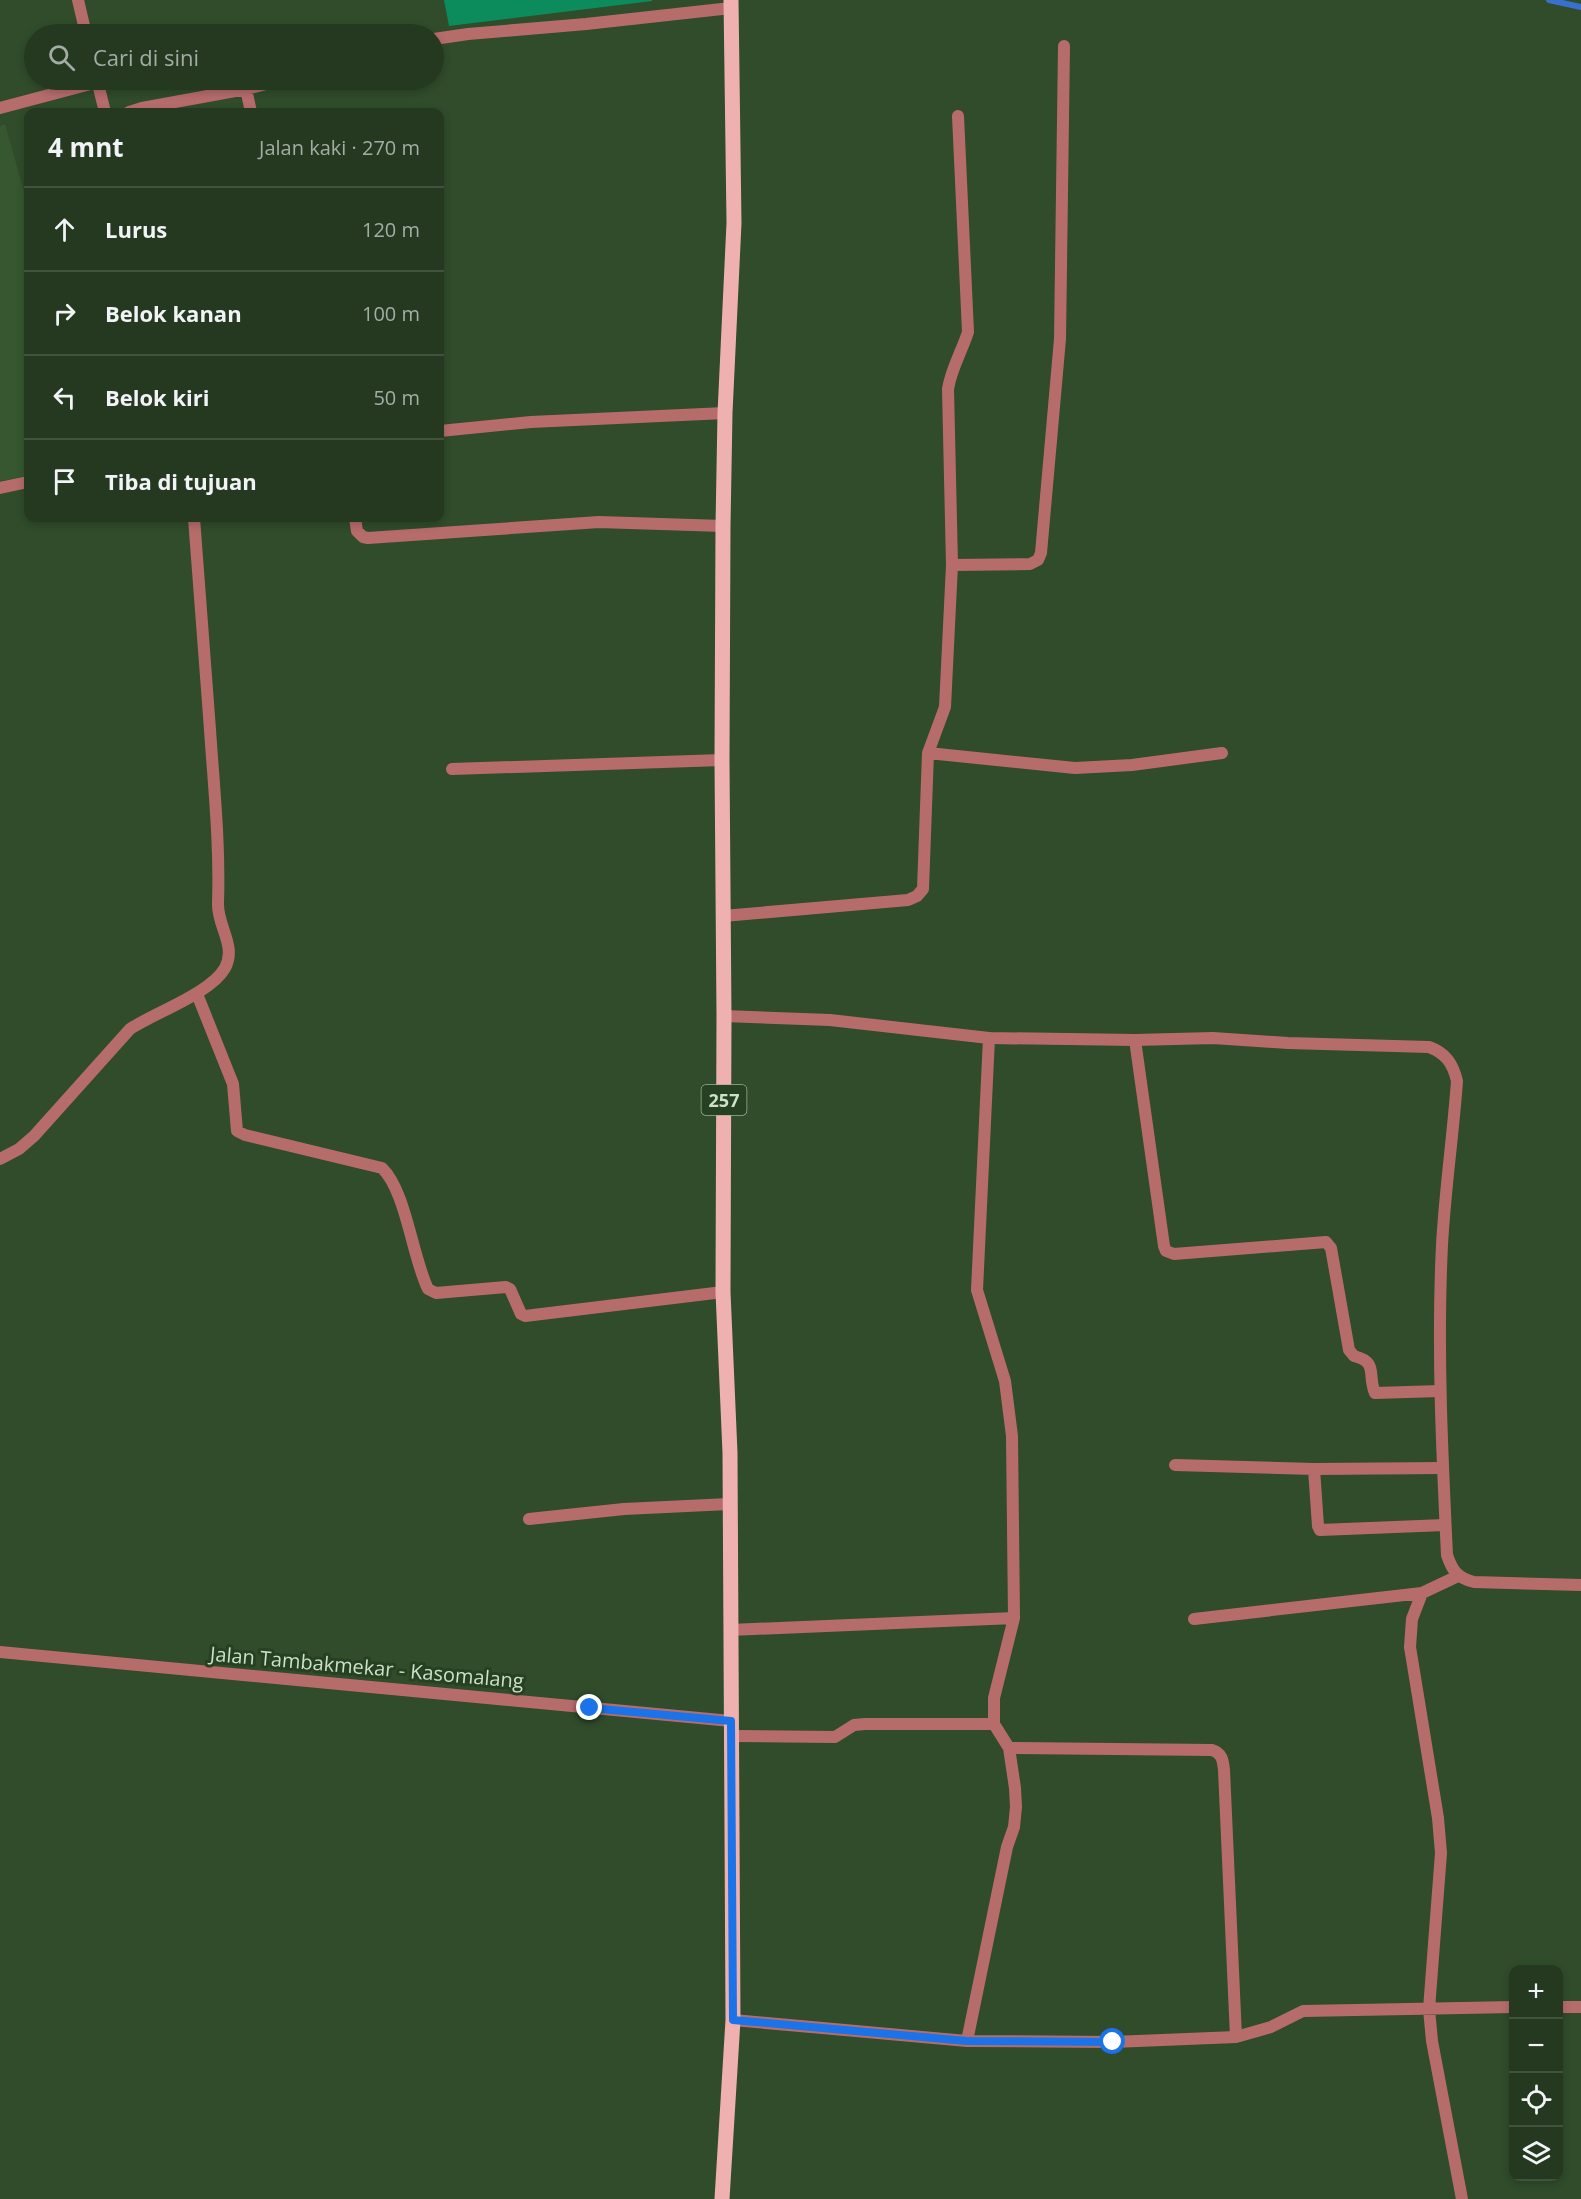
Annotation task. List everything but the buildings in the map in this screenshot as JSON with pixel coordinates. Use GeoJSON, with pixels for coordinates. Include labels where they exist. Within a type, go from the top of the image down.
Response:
{"type":"FeatureCollection","features":[{"type":"Feature","properties":{"kind":"main road","name":"257"},"geometry":{"type":"LineString","coordinates":[[722,2199],[733,2020],[730,1453],[723,1292],[722,760],[725,413],[734,223],[731,4]]}},
{"type":"Feature","properties":{"kind":"street"},"geometry":{"type":"LineString","coordinates":[[78,0],[84,24]]}},
{"type":"Feature","properties":{"kind":"street"},"geometry":{"type":"LineString","coordinates":[[444,38],[731,4]]}},
{"type":"Feature","properties":{"kind":"street"},"geometry":{"type":"LineString","coordinates":[[952,565],[1030,564],[1038,560],[1041,553],[1060,339],[1064,46]]}},
{"type":"Feature","properties":{"kind":"street"},"geometry":{"type":"LineString","coordinates":[[0,108],[65,90]]}},
{"type":"Feature","properties":{"kind":"street"},"geometry":{"type":"LineString","coordinates":[[100,90],[104,108]]}},
{"type":"Feature","properties":{"kind":"street"},"geometry":{"type":"LineString","coordinates":[[142,108],[241,90]]}},
{"type":"Feature","properties":{"kind":"street"},"geometry":{"type":"LineString","coordinates":[[246,90],[250,108]]}},
{"type":"Feature","properties":{"kind":"street"},"geometry":{"type":"LineString","coordinates":[[723,916],[908,900],[917,896],[923,889],[928,753],[945,707],[952,565],[948,389],[951,372],[968,332],[958,116]]}},
{"type":"Feature","properties":{"kind":"street"},"geometry":{"type":"LineString","coordinates":[[444,431],[531,422],[725,413]]}},
{"type":"Feature","properties":{"kind":"street"},"geometry":{"type":"LineString","coordinates":[[0,488],[24,483]]}},
{"type":"Feature","properties":{"kind":"street"},"geometry":{"type":"LineString","coordinates":[[0,1159],[19,1149],[34,1136],[130,1029],[147,1018],[197,994],[213,982],[225,968],[230,949],[218,912],[219,856],[194,522]]}},
{"type":"Feature","properties":{"kind":"street"},"geometry":{"type":"LineString","coordinates":[[356,522],[357,531],[363,537],[368,538],[599,522],[723,526]]}},
{"type":"Feature","properties":{"kind":"street"},"geometry":{"type":"LineString","coordinates":[[928,753],[1075,768],[1106,768],[1222,753]]}},
{"type":"Feature","properties":{"kind":"street"},"geometry":{"type":"LineString","coordinates":[[452,769],[722,760]]}},
{"type":"Feature","properties":{"kind":"street"},"geometry":{"type":"LineString","coordinates":[[197,994],[230,1072],[237,1131],[245,1135],[382,1168],[388,1173],[397,1190],[428,1289],[436,1293],[506,1287],[510,1289],[521,1314],[525,1316],[723,1292]]}},
{"type":"Feature","properties":{"kind":"street"},"geometry":{"type":"LineString","coordinates":[[724,1016],[830,1020],[989,1038],[1135,1040],[1213,1038],[1310,1044],[1428,1047],[1440,1051],[1454,1068],[1457,1081],[1442,1243],[1440,1391],[1447,1555],[1450,1565],[1458,1576],[1473,1582],[1581,1585]]}},
{"type":"Feature","properties":{"kind":"street"},"geometry":{"type":"LineString","coordinates":[[967,2041],[1017,1807],[1009,1748],[994,1724],[995,1689],[1014,1617],[1012,1436],[1005,1381],[977,1290],[989,1038]]}},
{"type":"Feature","properties":{"kind":"street"},"geometry":{"type":"LineString","coordinates":[[1135,1040],[1166,1251],[1174,1254],[1326,1242],[1331,1248],[1349,1350],[1354,1356],[1369,1363],[1376,1393],[1440,1391]]}},
{"type":"Feature","properties":{"kind":"street"},"geometry":{"type":"LineString","coordinates":[[1175,1465],[1314,1469],[1443,1468]]}},
{"type":"Feature","properties":{"kind":"street"},"geometry":{"type":"LineString","coordinates":[[1314,1469],[1320,1530],[1445,1525]]}},
{"type":"Feature","properties":{"kind":"street"},"geometry":{"type":"LineString","coordinates":[[529,1519],[624,1509],[729,1504]]}},
{"type":"Feature","properties":{"kind":"street"},"geometry":{"type":"LineString","coordinates":[[1194,1619],[1422,1593],[1458,1576]]}},
{"type":"Feature","properties":{"kind":"street"},"geometry":{"type":"LineString","coordinates":[[1422,1593],[1412,1620],[1410,1647],[1438,1818],[1441,1853],[1429,2009],[1432,2041],[1462,2199]]}},
{"type":"Feature","properties":{"kind":"street"},"geometry":{"type":"LineString","coordinates":[[731,1630],[1014,1617]]}},
{"type":"Feature","properties":{"kind":"street","name":"Jalan Tambakmekar - Kasomalang"},"geometry":{"type":"LineString","coordinates":[[0,1652],[732,1729],[835,1737],[854,1725],[865,1724],[994,1724]]}},
{"type":"Feature","properties":{"kind":"street"},"geometry":{"type":"LineString","coordinates":[[1009,1748],[1218,1751],[1224,1770],[1236,2037]]}},
{"type":"Feature","properties":{"kind":"street"},"geometry":{"type":"LineString","coordinates":[[733,2020],[967,2041],[1113,2042],[1236,2037],[1271,2027],[1303,2011],[1509,2007]]}},
{"type":"Feature","properties":{"kind":"street"},"geometry":{"type":"LineString","coordinates":[[1563,2007],[1581,2007]]}},
{"type":"Feature","properties":{"kind":"shaded area"},"geometry":{"type":"Polygon","coordinates":[[[5,124],[24,192],[24,477],[0,481],[0,126],[5,124]]]}},
{"type":"Feature","properties":{"kind":"waterway"},"geometry":{"type":"LineString","coordinates":[[1549,0],[1581,7]]}},
{"type":"Feature","properties":{"kind":"route"},"geometry":{"type":"LineString","coordinates":[[590,1708],[731,1721],[733,2020],[967,2041],[1113,2042]]}}]}
